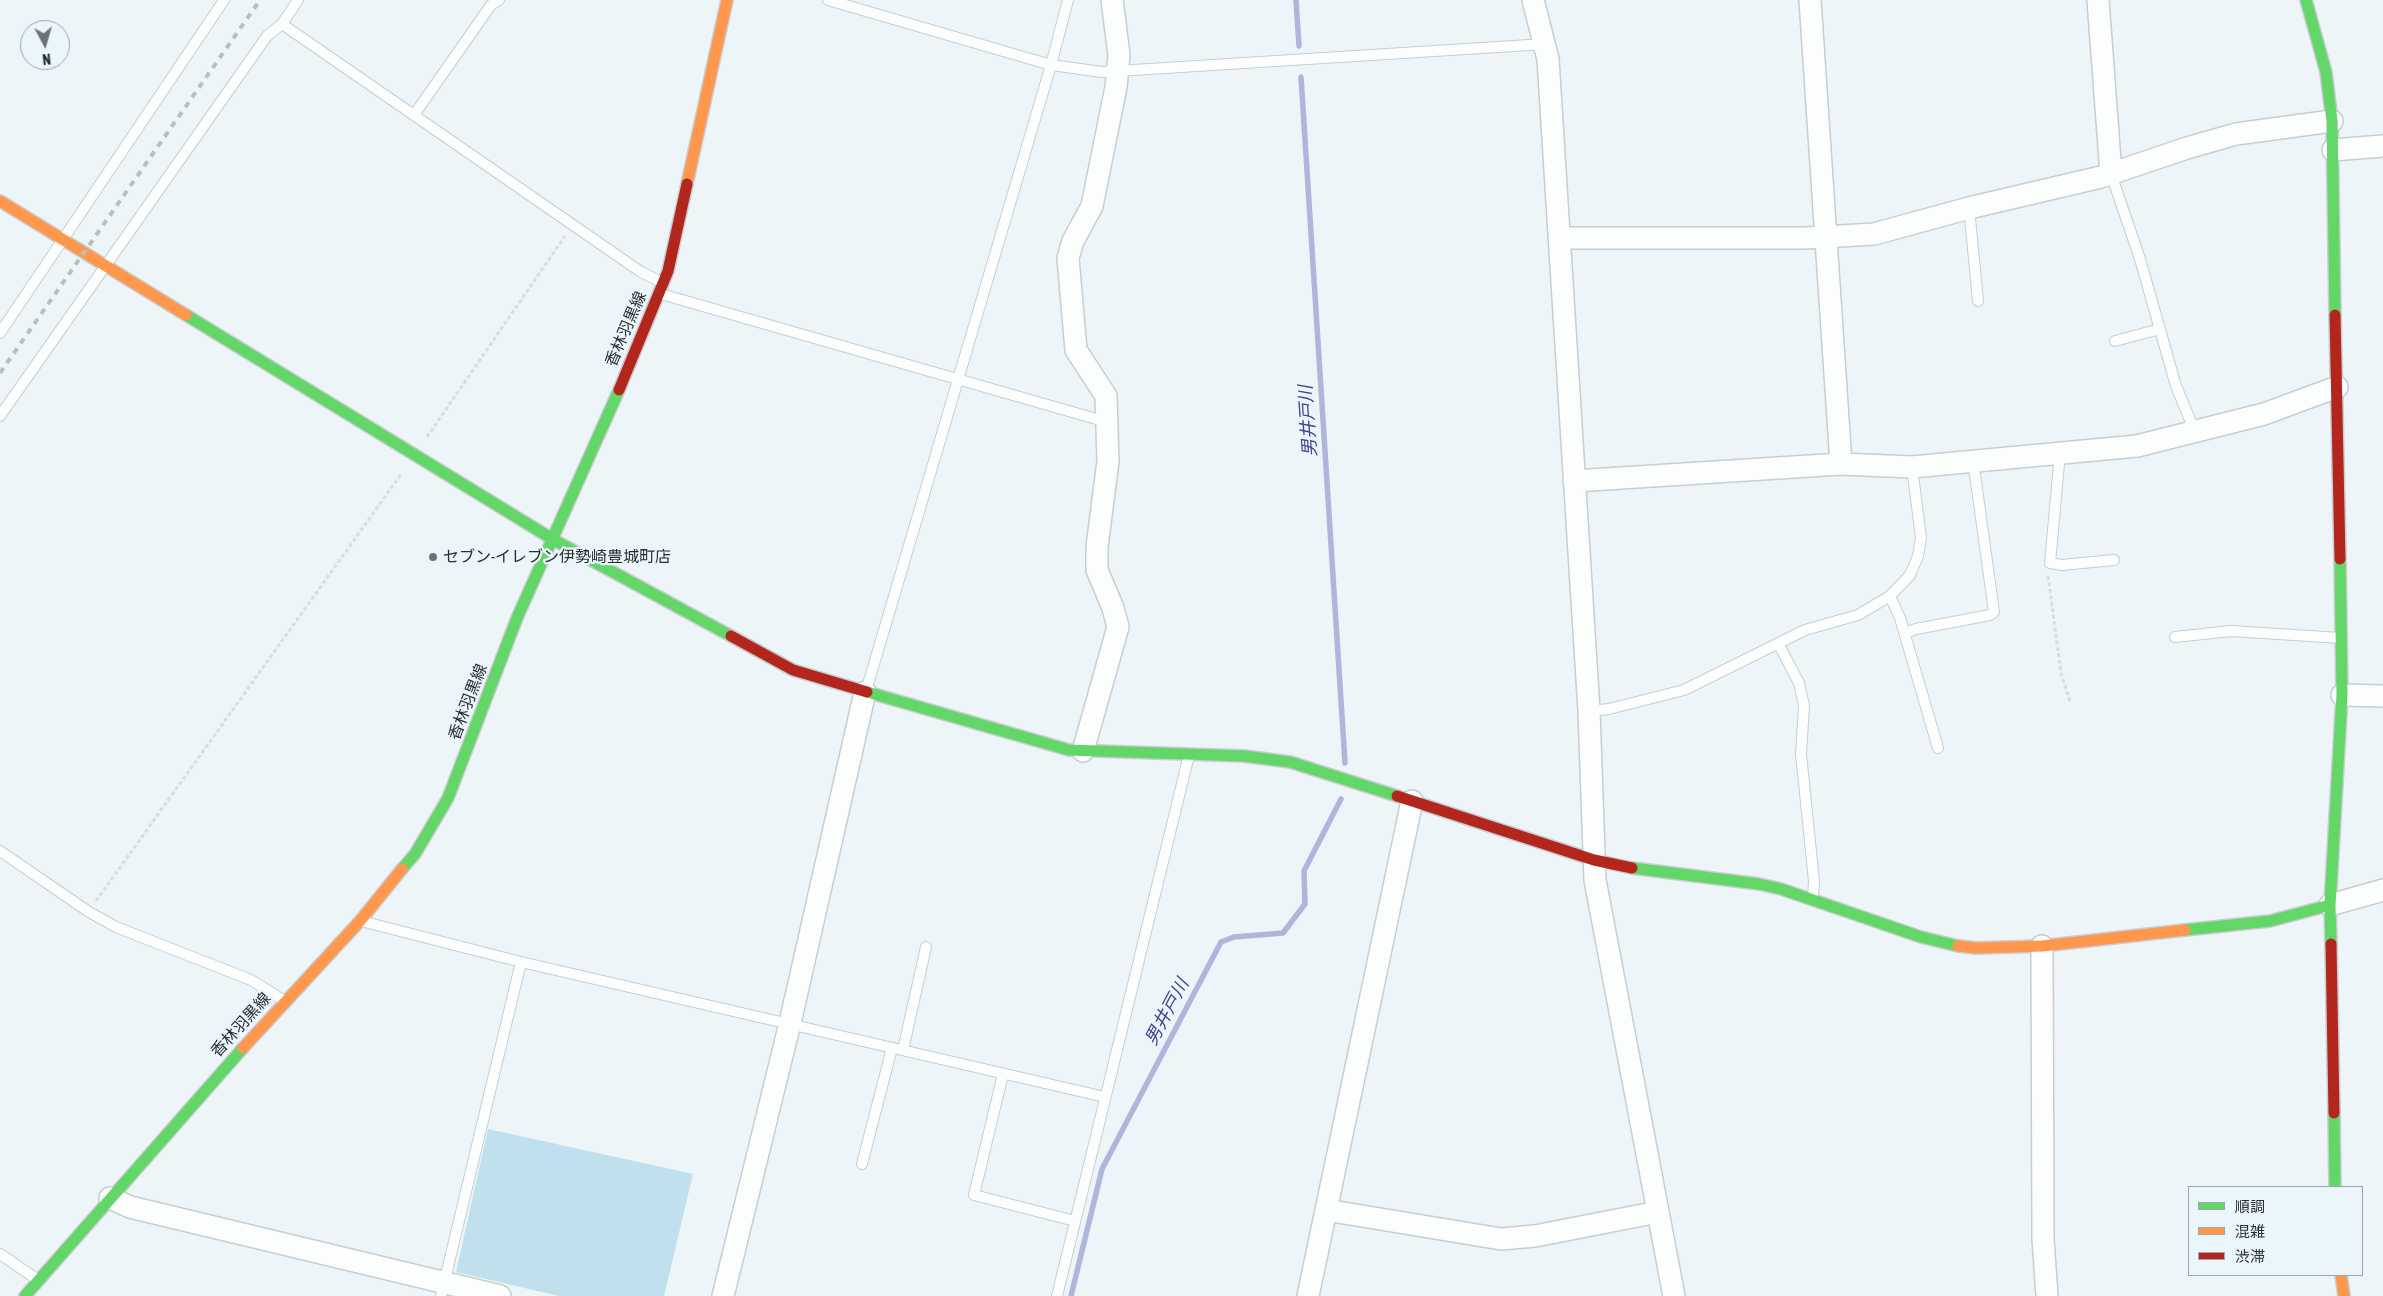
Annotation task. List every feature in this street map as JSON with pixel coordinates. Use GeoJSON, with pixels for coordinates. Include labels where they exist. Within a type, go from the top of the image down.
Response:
{"type":"FeatureCollection","features":[{"type":"Feature","properties":{"kind":"street","name":"香林羽黒線"},"geometry":{"type":"LineString","coordinates":[[25,1296],[284,1000],[360,921],[415,854],[448,798],[517,618],[554,540],[668,271],[727,0]]}},
{"type":"Feature","properties":{"kind":"street"},"geometry":{"type":"LineString","coordinates":[[1083,751],[1118,627],[1113,608],[1097,570],[1097,547],[1108,461],[1106,396],[1076,350],[1068,258],[1073,241],[1092,206],[1118,72],[1117,30],[1112,0]]}},
{"type":"Feature","properties":{"kind":"street"},"geometry":{"type":"LineString","coordinates":[[1533,0],[1548,58],[1589,711],[1596,840],[1595,880],[1674,1296]]}},
{"type":"Feature","properties":{"kind":"street"},"geometry":{"type":"LineString","coordinates":[[1810,0],[1842,464]]}},
{"type":"Feature","properties":{"kind":"street"},"geometry":{"type":"LineString","coordinates":[[2098,0],[2111,174]]}},
{"type":"Feature","properties":{"kind":"street"},"geometry":{"type":"LineString","coordinates":[[2306,0],[2324,64],[2332,121],[2333,150],[2342,696],[2330,905],[2335,1186]]}},
{"type":"Feature","properties":{"kind":"street"},"geometry":{"type":"LineString","coordinates":[[1559,238],[1825,238],[1874,234],[1969,208],[2111,174],[2187,148],[2236,134],[2332,121]]}},
{"type":"Feature","properties":{"kind":"street"},"geometry":{"type":"LineString","coordinates":[[2333,150],[2383,146]]}},
{"type":"Feature","properties":{"kind":"street"},"geometry":{"type":"LineString","coordinates":[[0,201],[554,540],[793,670],[1055,747],[1083,751],[1252,756],[1290,762],[1594,860],[1648,872],[1759,884],[1813,899],[1913,934],[1953,945],[1976,948],[2042,946],[2270,921],[2383,890]]}},
{"type":"Feature","properties":{"kind":"street"},"geometry":{"type":"LineString","coordinates":[[1574,481],[1842,464],[1912,467],[2137,446],[2264,414],[2337,387]]}},
{"type":"Feature","properties":{"kind":"street"},"geometry":{"type":"LineString","coordinates":[[723,1296],[790,1023],[865,692]]}},
{"type":"Feature","properties":{"kind":"street"},"geometry":{"type":"LineString","coordinates":[[2342,696],[2383,696]]}},
{"type":"Feature","properties":{"kind":"street"},"geometry":{"type":"LineString","coordinates":[[1308,1296],[1412,801]]}},
{"type":"Feature","properties":{"kind":"street"},"geometry":{"type":"LineString","coordinates":[[2042,946],[2043,1239],[2047,1296]]}},
{"type":"Feature","properties":{"kind":"street"},"geometry":{"type":"LineString","coordinates":[[110,1198],[130,1207],[443,1290],[500,1296]]}},
{"type":"Feature","properties":{"kind":"street"},"geometry":{"type":"LineString","coordinates":[[1326,1210],[1500,1238],[1535,1236],[1658,1212]]}},
{"type":"Feature","properties":{"kind":"street"},"geometry":{"type":"LineString","coordinates":[[2342,1276],[2344,1296]]}},
{"type":"Feature","properties":{"kind":"lane"},"geometry":{"type":"LineString","coordinates":[[0,333],[224,0]]}},
{"type":"Feature","properties":{"kind":"lane"},"geometry":{"type":"LineString","coordinates":[[0,416],[267,36],[282,24],[298,0]]}},
{"type":"Feature","properties":{"kind":"lane"},"geometry":{"type":"LineString","coordinates":[[414,115],[491,5],[499,0]]}},
{"type":"Feature","properties":{"kind":"lane"},"geometry":{"type":"LineString","coordinates":[[828,0],[1051,65],[1118,72],[1545,44]]}},
{"type":"Feature","properties":{"kind":"lane"},"geometry":{"type":"LineString","coordinates":[[865,692],[1051,65],[1068,0]]}},
{"type":"Feature","properties":{"kind":"lane"},"geometry":{"type":"LineString","coordinates":[[282,24],[641,272],[661,288],[958,380],[1107,422]]}},
{"type":"Feature","properties":{"kind":"lane"},"geometry":{"type":"LineString","coordinates":[[2111,174],[2140,259],[2176,386],[2196,432]]}},
{"type":"Feature","properties":{"kind":"lane"},"geometry":{"type":"LineString","coordinates":[[1969,208],[1978,301]]}},
{"type":"Feature","properties":{"kind":"lane"},"geometry":{"type":"LineString","coordinates":[[2115,341],[2160,329]]}},
{"type":"Feature","properties":{"kind":"lane"},"geometry":{"type":"LineString","coordinates":[[2060,453],[2050,563],[2062,565],[2114,560]]}},
{"type":"Feature","properties":{"kind":"lane"},"geometry":{"type":"LineString","coordinates":[[1904,633],[1916,628],[1990,615],[1994,612],[1973,460]]}},
{"type":"Feature","properties":{"kind":"lane"},"geometry":{"type":"LineString","coordinates":[[1589,711],[1609,709],[1684,690],[1805,630],[1858,614],[1890,596],[1910,575],[1918,556],[1921,538],[1912,467]]}},
{"type":"Feature","properties":{"kind":"lane"},"geometry":{"type":"LineString","coordinates":[[1890,596],[1904,633],[1938,748]]}},
{"type":"Feature","properties":{"kind":"lane"},"geometry":{"type":"LineString","coordinates":[[2175,637],[2231,631],[2341,638]]}},
{"type":"Feature","properties":{"kind":"lane"},"geometry":{"type":"LineString","coordinates":[[1778,645],[1799,683],[1804,705],[1801,754],[1814,881],[1813,899]]}},
{"type":"Feature","properties":{"kind":"lane"},"geometry":{"type":"LineString","coordinates":[[1056,1296],[1189,754]]}},
{"type":"Feature","properties":{"kind":"lane"},"geometry":{"type":"LineString","coordinates":[[0,851],[89,912],[116,926],[251,980],[284,1000]]}},
{"type":"Feature","properties":{"kind":"lane"},"geometry":{"type":"LineString","coordinates":[[360,921],[521,962],[1105,1097]]}},
{"type":"Feature","properties":{"kind":"lane"},"geometry":{"type":"LineString","coordinates":[[903,1050],[926,947]]}},
{"type":"Feature","properties":{"kind":"lane"},"geometry":{"type":"LineString","coordinates":[[443,1290],[521,962]]}},
{"type":"Feature","properties":{"kind":"lane"},"geometry":{"type":"LineString","coordinates":[[862,1164],[892,1048]]}},
{"type":"Feature","properties":{"kind":"lane"},"geometry":{"type":"LineString","coordinates":[[1003,1074],[974,1195],[1075,1221]]}},
{"type":"Feature","properties":{"kind":"lane"},"geometry":{"type":"LineString","coordinates":[[0,1254],[38,1280]]}},
{"type":"Feature","properties":{"kind":"path"},"geometry":{"type":"LineString","coordinates":[[89,912],[415,455],[572,224]]}},
{"type":"Feature","properties":{"kind":"path"},"geometry":{"type":"LineString","coordinates":[[2050,563],[2047,574],[2058,653],[2070,701]]}},
{"type":"Feature","properties":{"kind":"shaded area"},"geometry":{"type":"Polygon","coordinates":[[[488,1129],[693,1174],[664,1296],[559,1296],[456,1272],[488,1129]]]}},
{"type":"Feature","properties":{"kind":"waterway","name":"男井戸川"},"geometry":{"type":"LineString","coordinates":[[1296,0],[1299,46]]}},
{"type":"Feature","properties":{"kind":"waterway","name":"男井戸川"},"geometry":{"type":"LineString","coordinates":[[1301,77],[1345,763]]}},
{"type":"Feature","properties":{"kind":"waterway","name":"男井戸川"},"geometry":{"type":"LineString","coordinates":[[1071,1296],[1102,1169],[1221,942],[1234,937],[1283,933],[1305,904],[1304,871],[1341,799]]}},
{"type":"Feature","properties":{"kind":"railway"},"geometry":{"type":"LineString","coordinates":[[0,373],[260,0]]}},
{"type":"Feature","properties":{"kind":"traffic: fast"},"geometry":{"type":"LineString","coordinates":[[2306,0],[2326,72],[2332,121],[2335,315]]}},
{"type":"Feature","properties":{"kind":"traffic: fast"},"geometry":{"type":"LineString","coordinates":[[186,315],[554,540],[731,636]]}},
{"type":"Feature","properties":{"kind":"traffic: fast"},"geometry":{"type":"LineString","coordinates":[[402,869],[415,854],[448,798],[517,618],[619,390]]}},
{"type":"Feature","properties":{"kind":"traffic: fast"},"geometry":{"type":"LineString","coordinates":[[2331,944],[2330,905],[2342,695],[2340,559]]}},
{"type":"Feature","properties":{"kind":"traffic: fast"},"geometry":{"type":"LineString","coordinates":[[867,692],[1069,750],[1244,756],[1290,762],[1397,796]]}},
{"type":"Feature","properties":{"kind":"traffic: fast"},"geometry":{"type":"LineString","coordinates":[[1632,868],[1759,884],[1781,889],[1921,937],[1958,946]]}},
{"type":"Feature","properties":{"kind":"traffic: fast"},"geometry":{"type":"LineString","coordinates":[[2185,930],[2270,921],[2330,905]]}},
{"type":"Feature","properties":{"kind":"traffic: fast"},"geometry":{"type":"LineString","coordinates":[[25,1296],[243,1048]]}},
{"type":"Feature","properties":{"kind":"traffic: fast"},"geometry":{"type":"LineString","coordinates":[[2334,1113],[2335,1186]]}},
{"type":"Feature","properties":{"kind":"traffic: slow"},"geometry":{"type":"LineString","coordinates":[[687,184],[727,0]]}},
{"type":"Feature","properties":{"kind":"traffic: slow"},"geometry":{"type":"LineString","coordinates":[[0,201],[186,315]]}},
{"type":"Feature","properties":{"kind":"traffic: slow"},"geometry":{"type":"LineString","coordinates":[[243,1048],[360,921],[402,869]]}},
{"type":"Feature","properties":{"kind":"traffic: slow"},"geometry":{"type":"LineString","coordinates":[[1958,946],[1976,948],[2042,946],[2185,930]]}},
{"type":"Feature","properties":{"kind":"traffic: slow"},"geometry":{"type":"LineString","coordinates":[[2341,1276],[2344,1296]]}},
{"type":"Feature","properties":{"kind":"traffic: jam"},"geometry":{"type":"LineString","coordinates":[[619,390],[668,271],[687,184]]}},
{"type":"Feature","properties":{"kind":"traffic: jam"},"geometry":{"type":"LineString","coordinates":[[2335,315],[2340,559]]}},
{"type":"Feature","properties":{"kind":"traffic: jam"},"geometry":{"type":"LineString","coordinates":[[731,636],[793,670],[867,692]]}},
{"type":"Feature","properties":{"kind":"traffic: jam"},"geometry":{"type":"LineString","coordinates":[[1397,796],[1594,860],[1632,868]]}},
{"type":"Feature","properties":{"kind":"traffic: jam"},"geometry":{"type":"LineString","coordinates":[[2331,944],[2334,1113]]}},
{"type":"Feature","properties":{"kind":"place","name":"セブン-イレブン伊勢崎豊城町店"},"geometry":{"type":"Point","coordinates":[433,557]}}]}
